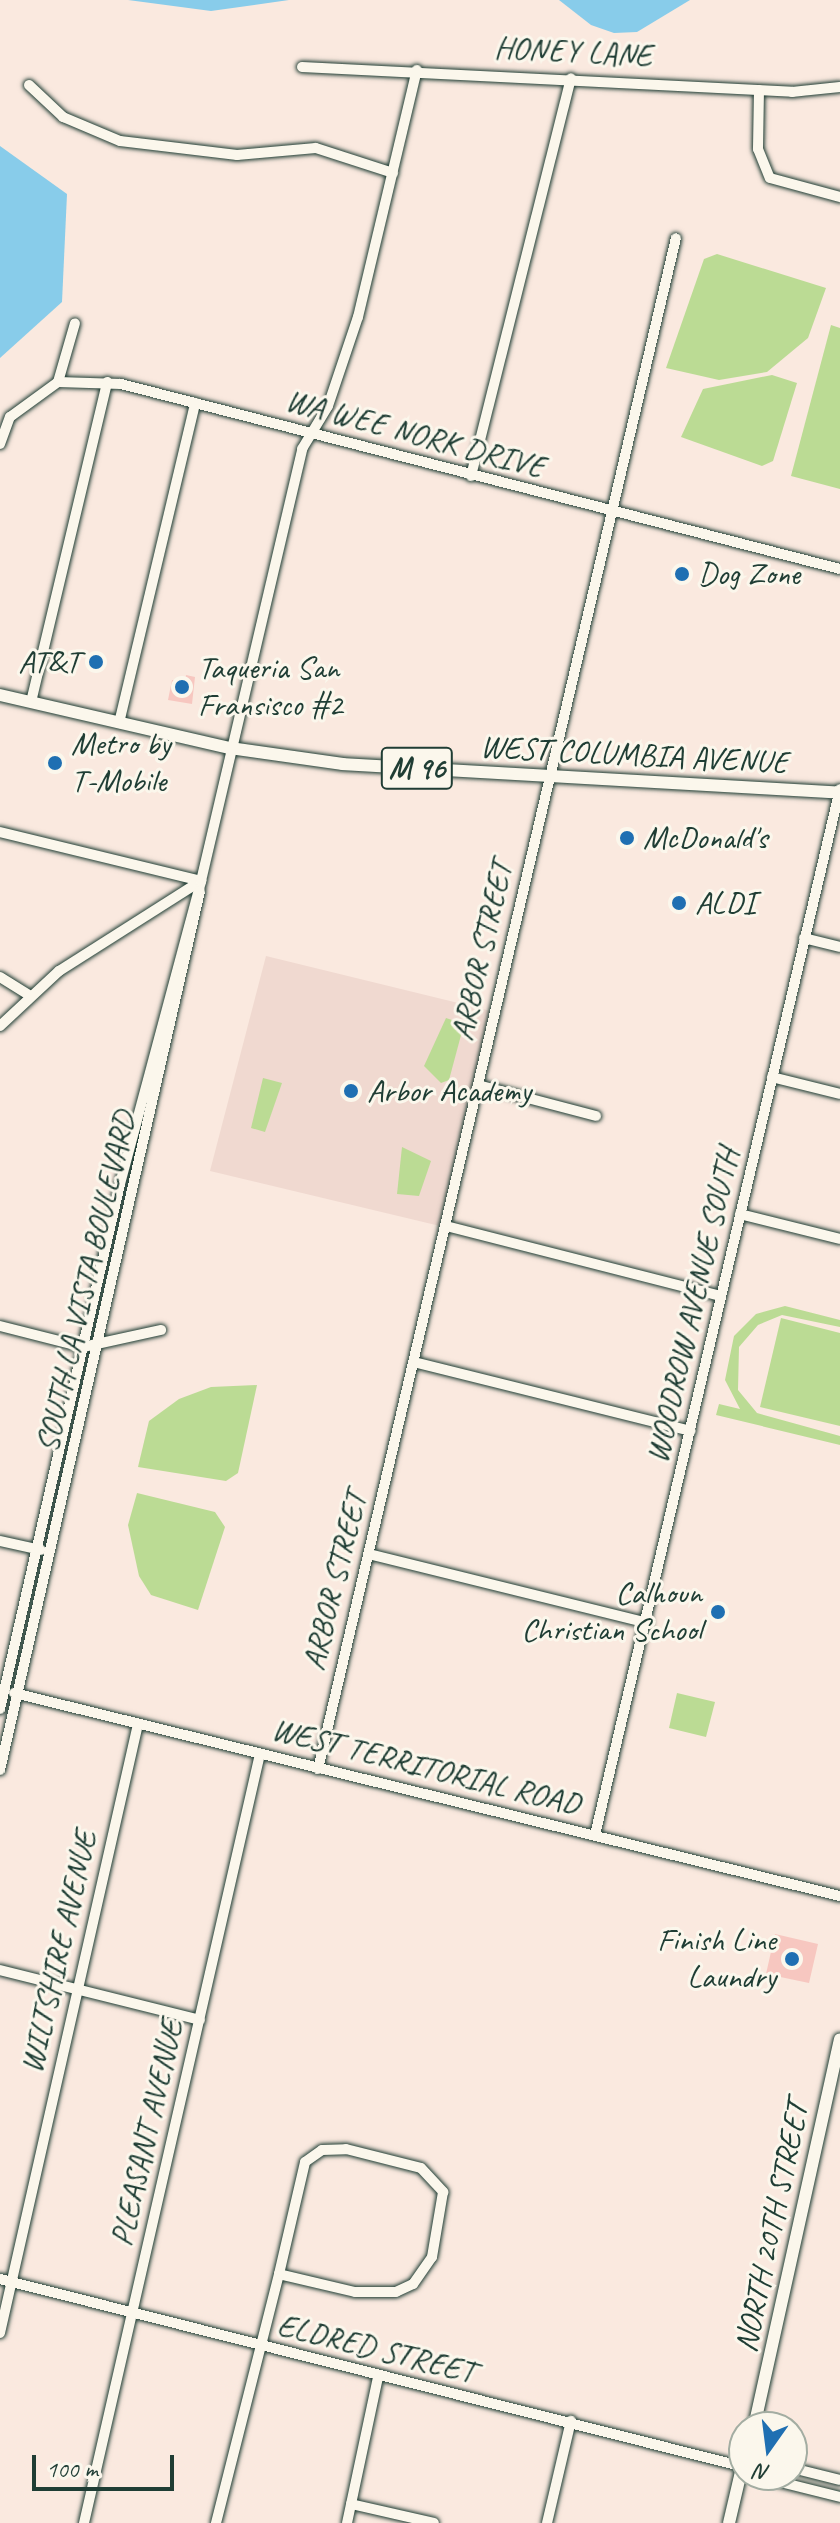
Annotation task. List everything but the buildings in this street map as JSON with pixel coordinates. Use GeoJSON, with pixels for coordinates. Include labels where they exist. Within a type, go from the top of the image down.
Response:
{"type":"FeatureCollection","features":[{"type":"Feature","properties":{"kind":"main road","name":"WEST COLUMBIA AVENUE"},"geometry":{"type":"LineString","coordinates":[[0,695],[230,748],[343,764],[840,791]]}},
{"type":"Feature","properties":{"kind":"main road","name":"NORTH 20TH STREET"},"geometry":{"type":"LineString","coordinates":[[758,2411],[840,2039]]}},
{"type":"Feature","properties":{"kind":"main road"},"geometry":{"type":"LineString","coordinates":[[729,2523],[737,2491]]}},
{"type":"Feature","properties":{"kind":"street","name":"HONEY LANE"},"geometry":{"type":"LineString","coordinates":[[302,67],[417,70],[759,90],[840,87]]}},
{"type":"Feature","properties":{"kind":"street","name":"SOUTH LA VISTA BOULEVARD"},"geometry":{"type":"LineString","coordinates":[[0,1709],[83,1347],[201,881],[302,449],[328,406],[358,317],[417,70]]}},
{"type":"Feature","properties":{"kind":"street"},"geometry":{"type":"LineString","coordinates":[[471,476],[571,78]]}},
{"type":"Feature","properties":{"kind":"street"},"geometry":{"type":"LineString","coordinates":[[29,85],[63,117],[120,141],[237,155],[316,148],[393,173]]}},
{"type":"Feature","properties":{"kind":"street"},"geometry":{"type":"LineString","coordinates":[[759,90],[758,149],[770,178],[840,197]]}},
{"type":"Feature","properties":{"kind":"street","name":"ARBOR STREET"},"geometry":{"type":"LineString","coordinates":[[318,1769],[676,238]]}},
{"type":"Feature","properties":{"kind":"street"},"geometry":{"type":"LineString","coordinates":[[0,441],[10,417],[58,382],[75,323]]}},
{"type":"Feature","properties":{"kind":"street","name":"WA WEE NORK DRIVE"},"geometry":{"type":"LineString","coordinates":[[58,382],[107,382],[195,403],[840,569]]}},
{"type":"Feature","properties":{"kind":"street"},"geometry":{"type":"LineString","coordinates":[[31,702],[107,382]]}},
{"type":"Feature","properties":{"kind":"street"},"geometry":{"type":"LineString","coordinates":[[119,723],[195,403]]}},
{"type":"Feature","properties":{"kind":"street","name":"WOODROW AVENUE SOUTH"},"geometry":{"type":"LineString","coordinates":[[595,1835],[648,1623],[720,1296],[840,791]]}},
{"type":"Feature","properties":{"kind":"street"},"geometry":{"type":"LineString","coordinates":[[0,832],[201,881]]}},
{"type":"Feature","properties":{"kind":"street","name":"SOUTH LA VISTA BOULEVARD"},"geometry":{"type":"LineString","coordinates":[[0,1770],[199,913],[201,881]]}},
{"type":"Feature","properties":{"kind":"street"},"geometry":{"type":"LineString","coordinates":[[0,1026],[30,996],[201,881]]}},
{"type":"Feature","properties":{"kind":"street"},"geometry":{"type":"LineString","coordinates":[[804,938],[840,947]]}},
{"type":"Feature","properties":{"kind":"street"},"geometry":{"type":"LineString","coordinates":[[0,977],[30,996]]}},
{"type":"Feature","properties":{"kind":"street"},"geometry":{"type":"LineString","coordinates":[[772,1077],[840,1094]]}},
{"type":"Feature","properties":{"kind":"street"},"geometry":{"type":"LineString","coordinates":[[478,1085],[596,1116]]}},
{"type":"Feature","properties":{"kind":"street"},"geometry":{"type":"LineString","coordinates":[[740,1214],[840,1239]]}},
{"type":"Feature","properties":{"kind":"street"},"geometry":{"type":"LineString","coordinates":[[446,1226],[720,1296]]}},
{"type":"Feature","properties":{"kind":"street"},"geometry":{"type":"LineString","coordinates":[[0,1326],[83,1347],[161,1330]]}},
{"type":"Feature","properties":{"kind":"street"},"geometry":{"type":"LineString","coordinates":[[414,1362],[691,1431]]}},
{"type":"Feature","properties":{"kind":"street"},"geometry":{"type":"LineString","coordinates":[[0,1541],[51,1551]]}},
{"type":"Feature","properties":{"kind":"street"},"geometry":{"type":"LineString","coordinates":[[369,1554],[648,1623]]}},
{"type":"Feature","properties":{"kind":"street","name":"WEST TERRITORIAL ROAD"},"geometry":{"type":"LineString","coordinates":[[2,1690],[840,1896]]}},
{"type":"Feature","properties":{"kind":"street","name":"WILTSHIRE AVENUE"},"geometry":{"type":"LineString","coordinates":[[0,2333],[6,2280],[138,1724]]}},
{"type":"Feature","properties":{"kind":"street","name":"PLEASANT AVENUE"},"geometry":{"type":"LineString","coordinates":[[84,2523],[260,1754]]}},
{"type":"Feature","properties":{"kind":"street"},"geometry":{"type":"LineString","coordinates":[[0,1970],[200,2020]]}},
{"type":"Feature","properties":{"kind":"street"},"geometry":{"type":"LineString","coordinates":[[216,2523],[258,2347],[279,2274],[300,2172],[312,2155],[346,2149],[412,2165],[438,2181],[443,2207],[438,2238],[413,2284],[378,2295],[279,2274]]}},
{"type":"Feature","properties":{"kind":"street","name":"ELDRED STREET"},"geometry":{"type":"LineString","coordinates":[[6,2280],[378,2377],[728,2460]]}},
{"type":"Feature","properties":{"kind":"street"},"geometry":{"type":"LineString","coordinates":[[347,2523],[378,2377]]}},
{"type":"Feature","properties":{"kind":"street"},"geometry":{"type":"LineString","coordinates":[[547,2523],[571,2421]]}},
{"type":"Feature","properties":{"kind":"street"},"geometry":{"type":"LineString","coordinates":[[808,2472],[840,2480]]}},
{"type":"Feature","properties":{"kind":"street"},"geometry":{"type":"LineString","coordinates":[[808,2489],[840,2497]]}},
{"type":"Feature","properties":{"kind":"street"},"geometry":{"type":"LineString","coordinates":[[351,2504],[434,2523]]}},
{"type":"Feature","properties":{"kind":"shaded area","name":"Arbor Academy"},"geometry":{"type":"Polygon","coordinates":[[[266,956],[491,1011],[440,1226],[210,1171],[266,956]]]}},
{"type":"Feature","properties":{"kind":"green space"},"geometry":{"type":"Polygon","coordinates":[[[717,254],[826,288],[808,338],[767,372],[719,380],[666,368],[704,259],[717,254]]]}},
{"type":"Feature","properties":{"kind":"green space"},"geometry":{"type":"Polygon","coordinates":[[[831,325],[840,328],[840,489],[791,476],[831,325]]]}},
{"type":"Feature","properties":{"kind":"green space"},"geometry":{"type":"Polygon","coordinates":[[[772,375],[797,383],[773,461],[762,466],[681,437],[703,389],[772,375]]]}},
{"type":"Feature","properties":{"kind":"green space"},"geometry":{"type":"Polygon","coordinates":[[[446,1018],[464,1024],[449,1080],[441,1083],[424,1066],[446,1018]]]}},
{"type":"Feature","properties":{"kind":"green space"},"geometry":{"type":"Polygon","coordinates":[[[263,1078],[282,1083],[265,1132],[251,1128],[263,1078]]]}},
{"type":"Feature","properties":{"kind":"green space"},"geometry":{"type":"Polygon","coordinates":[[[402,1147],[431,1161],[419,1196],[397,1194],[402,1147]]]}},
{"type":"Feature","properties":{"kind":"green space"},"geometry":{"type":"Polygon","coordinates":[[[785,1306],[840,1320],[840,1327],[782,1315],[758,1325],[739,1347],[738,1390],[757,1413],[840,1436],[840,1445],[716,1415],[719,1404],[740,1409],[725,1380],[734,1336],[756,1314],[785,1306]]]}},
{"type":"Feature","properties":{"kind":"green space"},"geometry":{"type":"Polygon","coordinates":[[[781,1318],[840,1333],[840,1426],[760,1407],[781,1318]]]}},
{"type":"Feature","properties":{"kind":"green space"},"geometry":{"type":"Polygon","coordinates":[[[257,1385],[238,1473],[226,1481],[138,1467],[149,1421],[179,1399],[211,1387],[257,1385]]]}},
{"type":"Feature","properties":{"kind":"green space"},"geometry":{"type":"Polygon","coordinates":[[[137,1493],[215,1512],[225,1527],[198,1610],[151,1595],[139,1576],[128,1525],[137,1493]]]}},
{"type":"Feature","properties":{"kind":"green space"},"geometry":{"type":"Polygon","coordinates":[[[677,1693],[715,1702],[706,1737],[669,1728],[677,1693]]]}},
{"type":"Feature","properties":{"kind":"water"},"geometry":{"type":"Polygon","coordinates":[[[128,0],[289,0],[211,11],[128,0]]]}},
{"type":"Feature","properties":{"kind":"water"},"geometry":{"type":"Polygon","coordinates":[[[559,0],[690,0],[637,32],[614,33],[591,25],[559,0]]]}},
{"type":"Feature","properties":{"kind":"water"},"geometry":{"type":"Polygon","coordinates":[[[0,146],[67,194],[62,302],[0,358],[0,146]]]}},
{"type":"Feature","properties":{"kind":"place","name":"Dog Zone"},"geometry":{"type":"Point","coordinates":[682,574]}},
{"type":"Feature","properties":{"kind":"place","name":"AT&T"},"geometry":{"type":"Point","coordinates":[96,662]}},
{"type":"Feature","properties":{"kind":"place","name":"Taqueria San Fransisco #2"},"geometry":{"type":"Point","coordinates":[182,687]}},
{"type":"Feature","properties":{"kind":"place","name":"Metro by T-Mobile"},"geometry":{"type":"Point","coordinates":[55,763]}},
{"type":"Feature","properties":{"kind":"place","name":"McDonald's"},"geometry":{"type":"Point","coordinates":[627,838]}},
{"type":"Feature","properties":{"kind":"place","name":"ALDI"},"geometry":{"type":"Point","coordinates":[679,903]}},
{"type":"Feature","properties":{"kind":"place","name":"Arbor Academy"},"geometry":{"type":"Point","coordinates":[351,1091]}},
{"type":"Feature","properties":{"kind":"place","name":"Calhoun Christian School"},"geometry":{"type":"Point","coordinates":[718,1612]}},
{"type":"Feature","properties":{"kind":"place","name":"Finish Line Laundry"},"geometry":{"type":"Point","coordinates":[792,1959]}}]}
